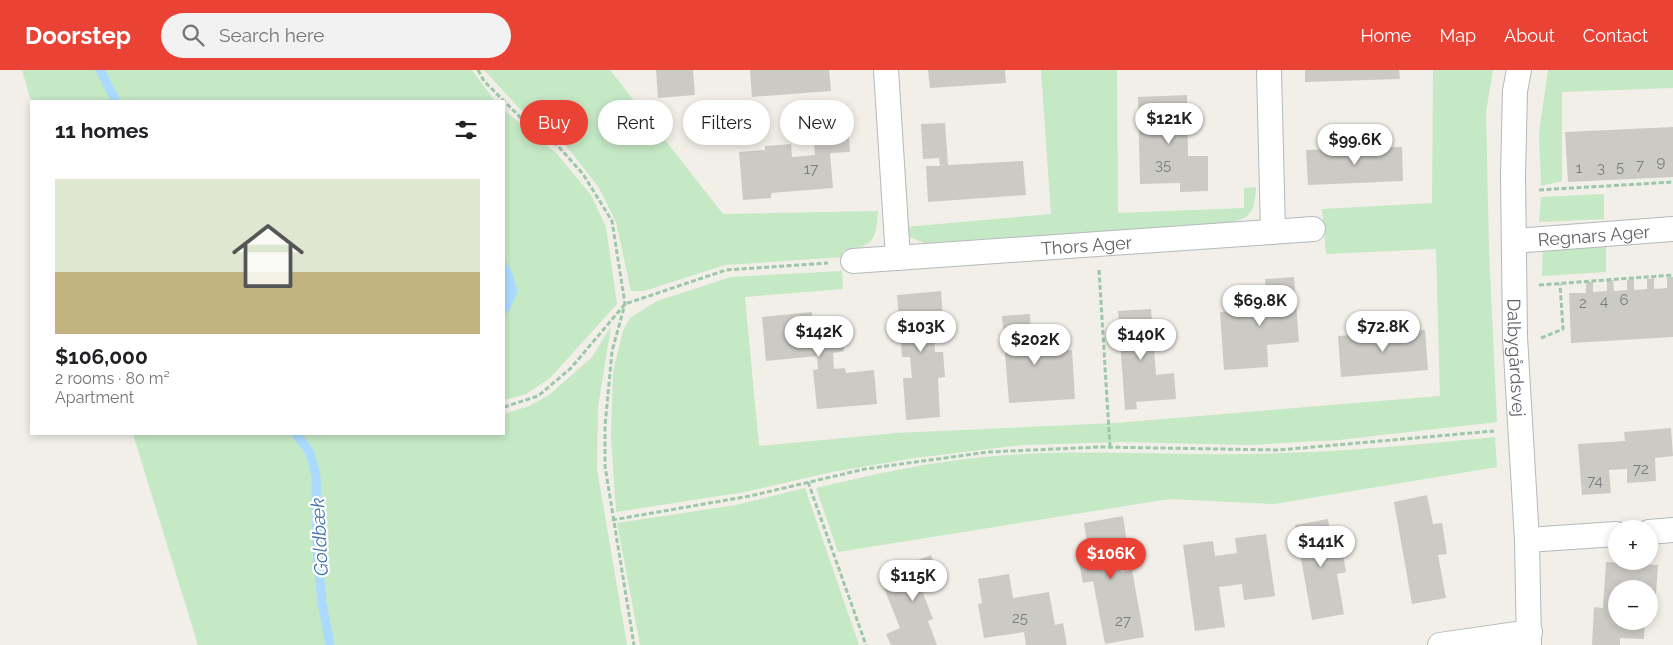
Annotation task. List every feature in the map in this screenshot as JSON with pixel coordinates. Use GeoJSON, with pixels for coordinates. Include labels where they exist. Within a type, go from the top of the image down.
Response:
{"type":"FeatureCollection","features":[{"type":"Feature","properties":{"kind":"street"},"geometry":{"type":"LineString","coordinates":[[886,70],[898,258]]}},
{"type":"Feature","properties":{"kind":"street"},"geometry":{"type":"LineString","coordinates":[[1269,70],[1273,232]]}},
{"type":"Feature","properties":{"kind":"street","name":"Dalbygårdsvej"},"geometry":{"type":"LineString","coordinates":[[1519,70],[1515,91],[1515,338],[1527,540],[1530,638]]}},
{"type":"Feature","properties":{"kind":"street","name":"Thors Ager"},"geometry":{"type":"LineString","coordinates":[[853,261],[1313,229]]}},
{"type":"Feature","properties":{"kind":"street","name":"Regnars Ager"},"geometry":{"type":"LineString","coordinates":[[1514,241],[1673,229]]}},
{"type":"Feature","properties":{"kind":"street"},"geometry":{"type":"LineString","coordinates":[[1658,531],[1673,530]]}},
{"type":"Feature","properties":{"kind":"street"},"geometry":{"type":"LineString","coordinates":[[1527,540],[1608,535]]}},
{"type":"Feature","properties":{"kind":"street"},"geometry":{"type":"LineString","coordinates":[[1440,645],[1530,638]]}},
{"type":"Feature","properties":{"kind":"path"},"geometry":{"type":"LineString","coordinates":[[478,70],[484,81],[503,100]]}},
{"type":"Feature","properties":{"kind":"path"},"geometry":{"type":"LineString","coordinates":[[505,102],[521,118],[558,146],[583,174],[612,221],[625,304],[612,351],[604,426],[605,466],[612,520],[634,645]]}},
{"type":"Feature","properties":{"kind":"path"},"geometry":{"type":"LineString","coordinates":[[1514,192],[1607,188],[1673,182]]}},
{"type":"Feature","properties":{"kind":"path"},"geometry":{"type":"LineString","coordinates":[[1098,244],[1110,447]]}},
{"type":"Feature","properties":{"kind":"path"},"geometry":{"type":"LineString","coordinates":[[505,407],[538,396],[571,368],[625,304],[726,270],[853,261]]}},
{"type":"Feature","properties":{"kind":"path"},"geometry":{"type":"LineString","coordinates":[[1515,287],[1673,275]]}},
{"type":"Feature","properties":{"kind":"path"},"geometry":{"type":"LineString","coordinates":[[1515,338],[1539,339],[1563,329],[1560,284]]}},
{"type":"Feature","properties":{"kind":"path"},"geometry":{"type":"LineString","coordinates":[[612,520],[750,496],[865,469],[988,452],[1110,447],[1279,450],[1521,428]]}},
{"type":"Feature","properties":{"kind":"path"},"geometry":{"type":"LineString","coordinates":[[808,482],[866,645]]}},
{"type":"Feature","properties":{"kind":"green space"},"geometry":{"type":"Polygon","coordinates":[[[22,70],[472,70],[494,100],[31,100],[22,70]]]}},
{"type":"Feature","properties":{"kind":"green space"},"geometry":{"type":"Polygon","coordinates":[[[484,70],[610,70],[634,100],[598,100],[598,145],[669,145],[723,214],[878,211],[874,236],[871,241],[861,247],[843,251],[844,257],[725,265],[644,291],[631,291],[616,222],[599,188],[564,145],[588,145],[588,100],[520,100],[520,109],[484,70]]]}},
{"type":"Feature","properties":{"kind":"green space"},"geometry":{"type":"Polygon","coordinates":[[[1041,70],[1117,70],[1118,213],[1244,208],[1244,188],[1256,187],[1253,208],[1250,213],[1241,219],[1226,223],[925,243],[909,237],[905,227],[1051,214],[1041,70]]]}},
{"type":"Feature","properties":{"kind":"green space"},"geometry":{"type":"Polygon","coordinates":[[[1433,70],[1493,70],[1486,112],[1489,250],[1497,422],[1339,440],[1249,445],[1121,442],[1023,445],[915,458],[832,472],[745,492],[616,512],[611,437],[613,371],[623,331],[630,318],[657,301],[731,277],[842,271],[843,289],[745,297],[759,446],[897,433],[1115,423],[1440,396],[1436,249],[1326,254],[1322,209],[1432,203],[1433,70]]]}},
{"type":"Feature","properties":{"kind":"green space"},"geometry":{"type":"Polygon","coordinates":[[[1548,70],[1673,70],[1673,88],[1562,92],[1562,181],[1541,186],[1539,133],[1548,70]]]}},
{"type":"Feature","properties":{"kind":"green space"},"geometry":{"type":"Polygon","coordinates":[[[505,111],[520,123],[520,145],[546,145],[557,154],[591,195],[606,227],[617,304],[550,378],[526,394],[505,400],[505,111]]]}},
{"type":"Feature","properties":{"kind":"green space"},"geometry":{"type":"Polygon","coordinates":[[[1604,194],[1604,219],[1539,222],[1541,197],[1604,194]]]}},
{"type":"Feature","properties":{"kind":"green space"},"geometry":{"type":"Polygon","coordinates":[[[1606,246],[1606,272],[1542,276],[1543,249],[1606,246]]]}},
{"type":"Feature","properties":{"kind":"green space"},"geometry":{"type":"Polygon","coordinates":[[[611,326],[598,407],[597,469],[627,645],[198,645],[133,435],[505,435],[505,414],[529,406],[549,395],[592,357],[611,326]]]}},
{"type":"Feature","properties":{"kind":"green space"},"geometry":{"type":"Polygon","coordinates":[[[1495,437],[1497,467],[1274,504],[1169,499],[838,552],[816,488],[921,466],[963,459],[1017,454],[1310,452],[1495,437]]]}},
{"type":"Feature","properties":{"kind":"green space"},"geometry":{"type":"Polygon","coordinates":[[[805,488],[859,645],[640,645],[617,523],[736,505],[805,488]]]}},
{"type":"Feature","properties":{"kind":"water"},"geometry":{"type":"Polygon","coordinates":[[[505,261],[511,270],[518,291],[509,311],[505,314],[505,261]]]}},
{"type":"Feature","properties":{"kind":"building"},"geometry":{"type":"Polygon","coordinates":[[[656,70],[693,70],[695,95],[658,98],[656,70]]]}},
{"type":"Feature","properties":{"kind":"building"},"geometry":{"type":"Polygon","coordinates":[[[750,70],[829,70],[831,91],[752,97],[750,70]]]}},
{"type":"Feature","properties":{"kind":"building"},"geometry":{"type":"Polygon","coordinates":[[[928,70],[1005,70],[1006,83],[930,88],[928,70]]]}},
{"type":"Feature","properties":{"kind":"building"},"geometry":{"type":"Polygon","coordinates":[[[1305,70],[1399,70],[1400,79],[1305,82],[1305,70]]]}},
{"type":"Feature","properties":{"kind":"building"},"geometry":{"type":"Polygon","coordinates":[[[1187,95],[1188,156],[1208,156],[1208,191],[1180,192],[1180,183],[1140,184],[1138,97],[1187,95]]]}},
{"type":"Feature","properties":{"kind":"building"},"geometry":{"type":"Polygon","coordinates":[[[945,123],[948,165],[1023,161],[1026,195],[928,202],[926,166],[940,166],[939,158],[923,159],[921,124],[945,123]]]}},
{"type":"Feature","properties":{"kind":"building"},"geometry":{"type":"Polygon","coordinates":[[[1673,127],[1673,177],[1568,182],[1565,132],[1673,127]]]}},
{"type":"Feature","properties":{"kind":"building"},"geometry":{"type":"Polygon","coordinates":[[[791,145],[792,157],[815,155],[814,145],[850,145],[850,152],[830,153],[833,188],[771,193],[771,198],[743,200],[739,152],[765,150],[765,146],[791,145]]]}},
{"type":"Feature","properties":{"kind":"building"},"geometry":{"type":"Polygon","coordinates":[[[1402,147],[1403,181],[1308,185],[1306,150],[1402,147]]]}},
{"type":"Feature","properties":{"kind":"building"},"geometry":{"type":"Polygon","coordinates":[[[1294,277],[1299,342],[1267,345],[1268,367],[1224,370],[1220,312],[1268,309],[1265,279],[1294,277]]]}},
{"type":"Feature","properties":{"kind":"building"},"geometry":{"type":"Polygon","coordinates":[[[1667,277],[1673,277],[1673,337],[1571,343],[1569,293],[1586,293],[1586,282],[1593,282],[1593,292],[1607,291],[1607,281],[1613,280],[1614,291],[1627,290],[1627,280],[1634,279],[1634,290],[1647,289],[1647,279],[1654,278],[1654,289],[1667,288],[1667,277]]]}},
{"type":"Feature","properties":{"kind":"building"},"geometry":{"type":"Polygon","coordinates":[[[941,291],[943,320],[933,320],[935,352],[943,352],[945,377],[938,378],[940,417],[906,420],[903,378],[912,378],[910,357],[902,357],[897,295],[941,291]]]}},
{"type":"Feature","properties":{"kind":"building"},"geometry":{"type":"Polygon","coordinates":[[[1151,309],[1156,375],[1174,373],[1176,399],[1136,402],[1137,409],[1125,410],[1118,311],[1151,309]]]}},
{"type":"Feature","properties":{"kind":"building"},"geometry":{"type":"Polygon","coordinates":[[[812,312],[812,320],[841,317],[844,351],[833,353],[834,369],[845,368],[846,373],[874,370],[877,404],[817,409],[813,370],[818,369],[817,356],[766,361],[762,317],[812,312]]]}},
{"type":"Feature","properties":{"kind":"building"},"geometry":{"type":"Polygon","coordinates":[[[1030,314],[1032,353],[1072,350],[1075,399],[1009,403],[1002,316],[1030,314]]]}},
{"type":"Feature","properties":{"kind":"building"},"geometry":{"type":"Polygon","coordinates":[[[1425,330],[1428,370],[1341,377],[1338,336],[1425,330]]]}},
{"type":"Feature","properties":{"kind":"building"},"geometry":{"type":"Polygon","coordinates":[[[1671,428],[1673,456],[1655,458],[1656,481],[1627,483],[1627,469],[1609,470],[1611,493],[1582,495],[1578,444],[1625,441],[1624,432],[1671,428]]]}},
{"type":"Feature","properties":{"kind":"building"},"geometry":{"type":"Polygon","coordinates":[[[1427,495],[1433,524],[1442,523],[1447,554],[1438,555],[1446,598],[1412,604],[1394,502],[1427,495]]]}},
{"type":"Feature","properties":{"kind":"building"},"geometry":{"type":"Polygon","coordinates":[[[1123,516],[1128,549],[1117,551],[1121,572],[1132,570],[1144,637],[1105,644],[1093,581],[1083,583],[1077,552],[1088,550],[1084,523],[1123,516]]]}},
{"type":"Feature","properties":{"kind":"building"},"geometry":{"type":"Polygon","coordinates":[[[1328,519],[1332,545],[1341,543],[1346,572],[1337,574],[1344,614],[1312,620],[1295,525],[1328,519]]]}},
{"type":"Feature","properties":{"kind":"building"},"geometry":{"type":"Polygon","coordinates":[[[1266,534],[1275,596],[1244,600],[1242,584],[1219,587],[1225,627],[1195,631],[1183,545],[1213,541],[1215,556],[1237,553],[1235,538],[1266,534]]]}},
{"type":"Feature","properties":{"kind":"building"},"geometry":{"type":"Polygon","coordinates":[[[931,555],[943,585],[923,593],[933,619],[928,621],[937,645],[891,645],[886,634],[900,628],[882,583],[898,577],[895,569],[931,555]]]}},
{"type":"Feature","properties":{"kind":"building"},"geometry":{"type":"Polygon","coordinates":[[[1606,562],[1608,562],[1608,570],[1658,570],[1657,580],[1608,580],[1608,630],[1644,630],[1644,639],[1620,638],[1620,645],[1592,645],[1594,607],[1603,608],[1606,562]]]}},
{"type":"Feature","properties":{"kind":"building"},"geometry":{"type":"Polygon","coordinates":[[[1009,574],[1013,598],[1049,592],[1055,625],[1063,623],[1067,645],[1026,645],[1024,632],[984,638],[978,604],[982,603],[978,579],[1009,574]]]}},
{"type":"Feature","properties":{"kind":"waterway","name":"Goldbæk"},"geometry":{"type":"LineString","coordinates":[[100,70],[115,100]]}},
{"type":"Feature","properties":{"kind":"waterway","name":"Goldbæk"},"geometry":{"type":"LineString","coordinates":[[297,435],[310,453],[316,476],[317,550],[322,602],[330,645]]}}]}
